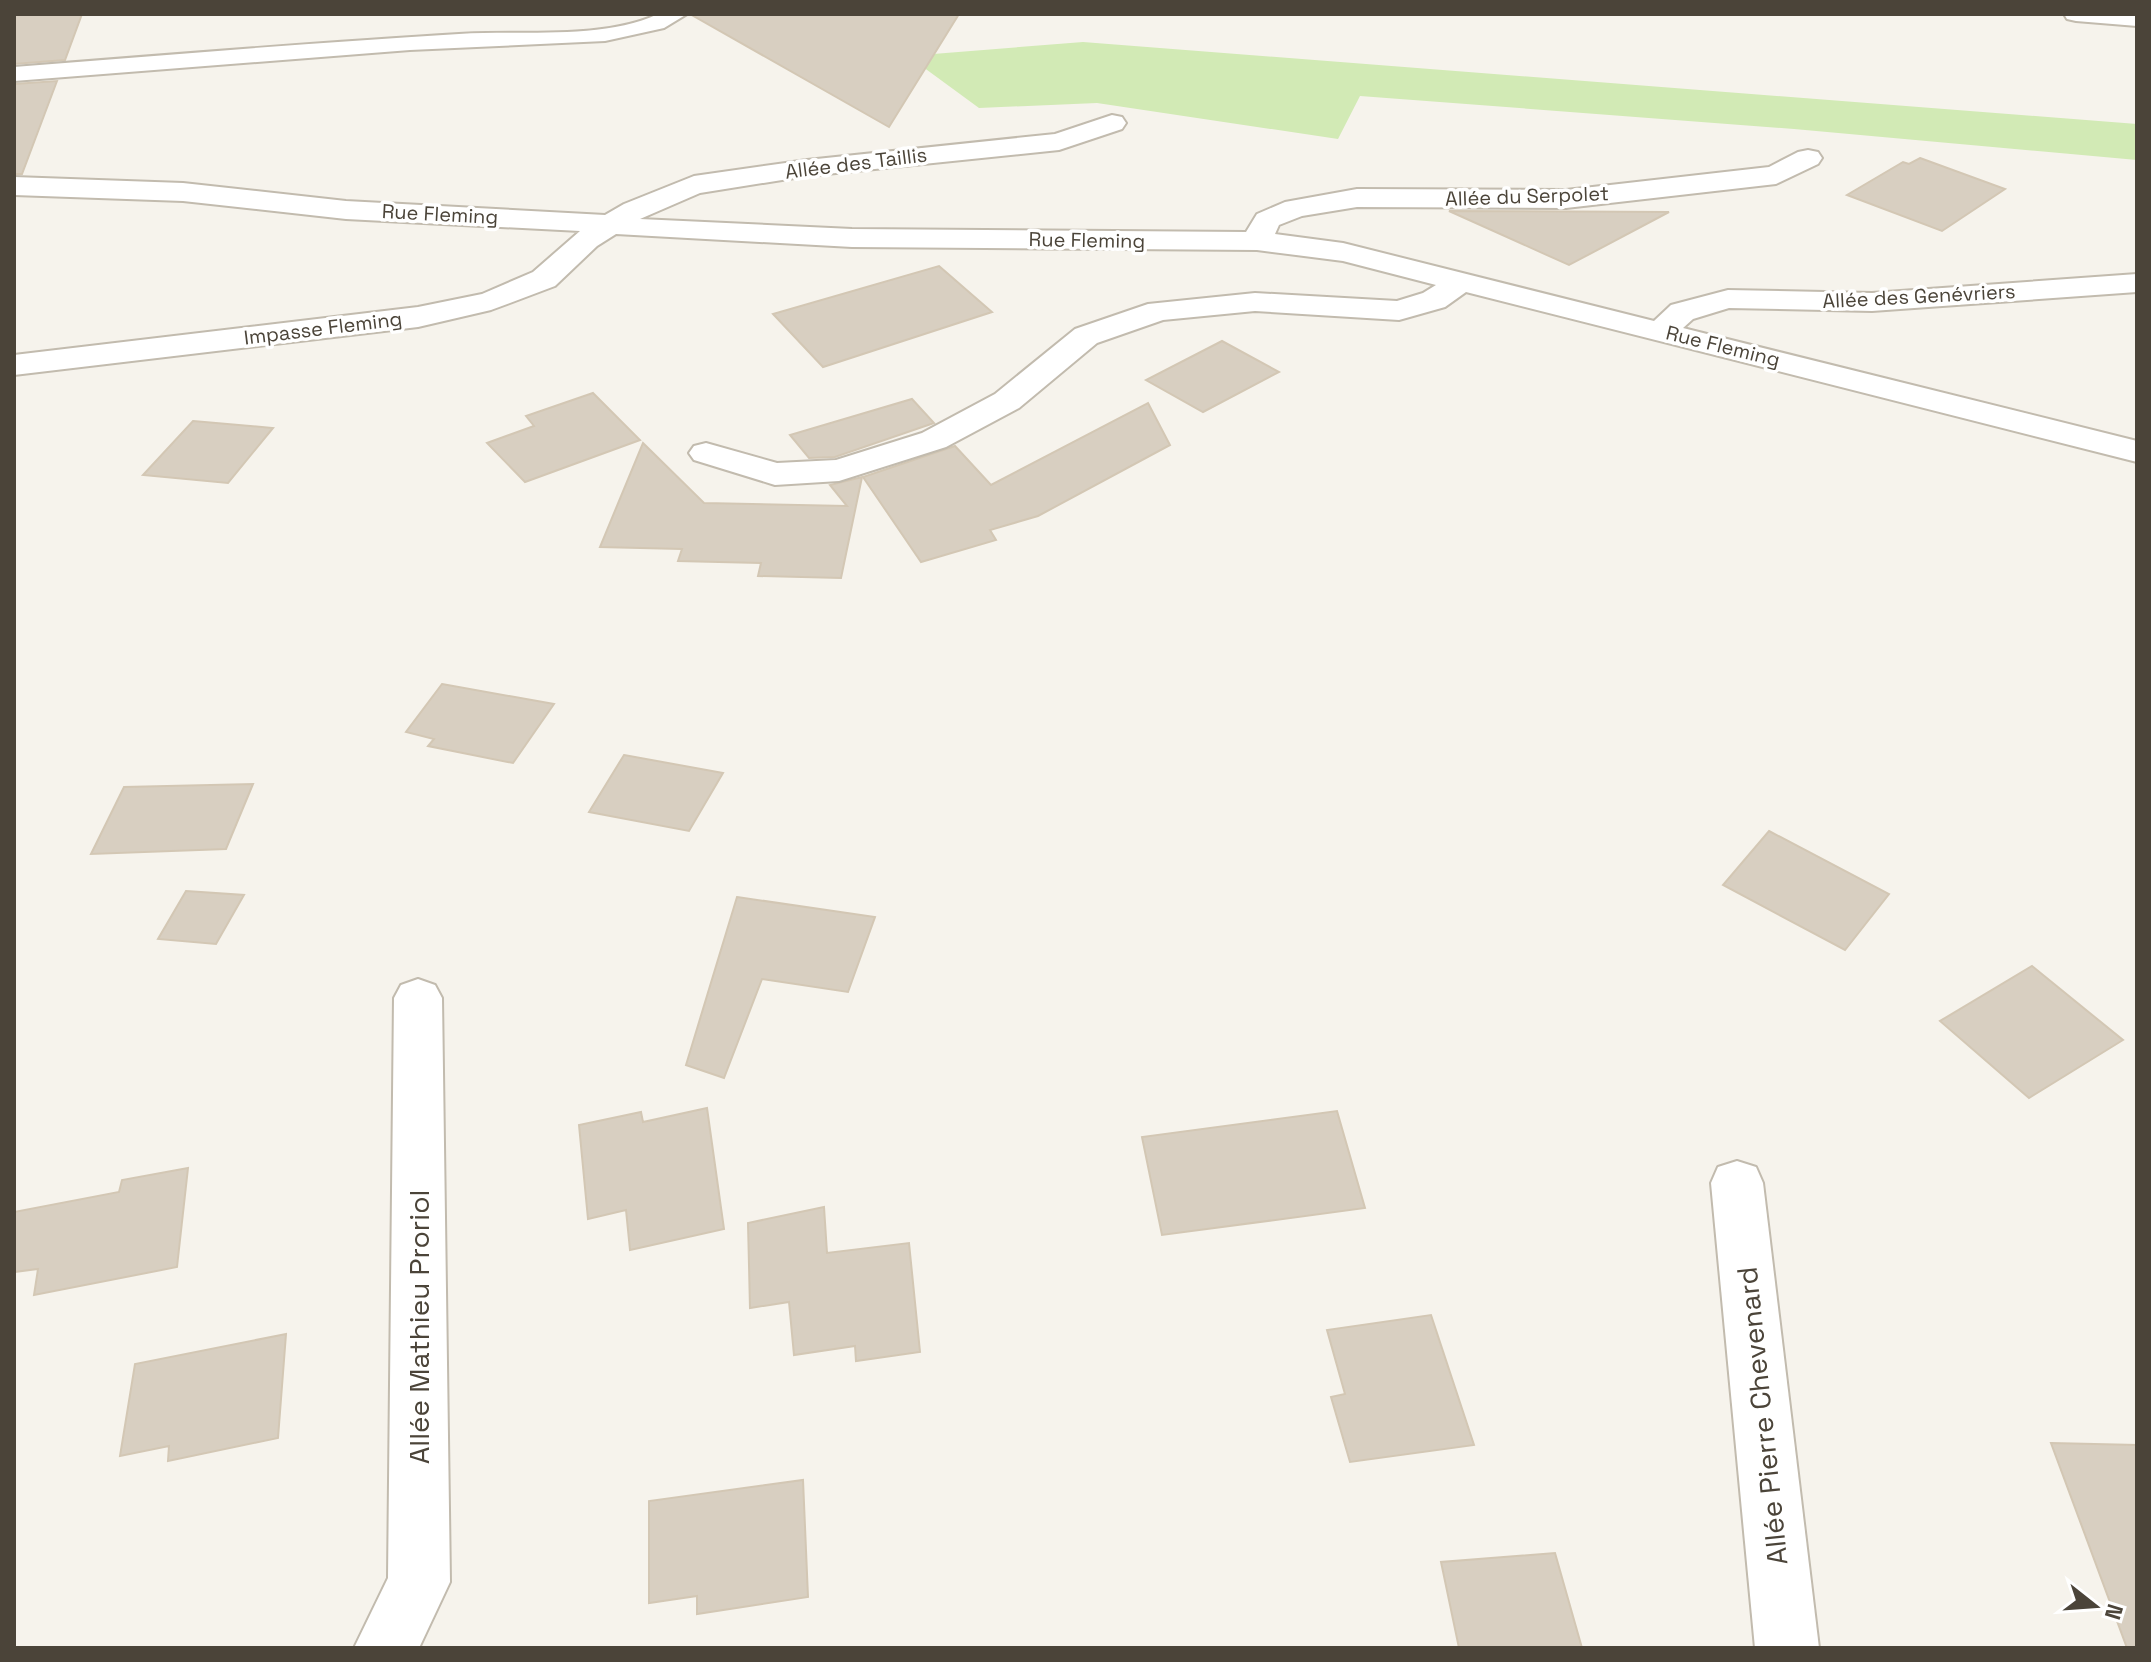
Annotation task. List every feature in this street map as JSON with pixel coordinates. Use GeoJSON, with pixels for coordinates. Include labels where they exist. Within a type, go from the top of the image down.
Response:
{"type":"FeatureCollection","features":[{"type":"Feature","properties":{"kind":"street"},"geometry":{"type":"LineString","coordinates":[[2076,14],[2137,19]]}},
{"type":"Feature","properties":{"kind":"street","name":"Allée des Taillis"},"geometry":{"type":"LineString","coordinates":[[608,225],[634,210],[694,185],[837,165],[1059,142],[1112,123]]}},
{"type":"Feature","properties":{"kind":"street","name":"Allée du Serpolet"},"geometry":{"type":"LineString","coordinates":[[1257,241],[1267,220],[1295,208],[1357,198],[1566,199],[1776,175],[1808,158]]}},
{"type":"Feature","properties":{"kind":"street","name":"Rue Fleming"},"geometry":{"type":"LineString","coordinates":[[14,186],[183,192],[346,210],[852,238],[1257,241],[1343,252],[1464,280],[2137,452]]}},
{"type":"Feature","properties":{"kind":"street","name":"Impasse Fleming"},"geometry":{"type":"LineString","coordinates":[[14,365],[418,317],[491,301],[544,279],[586,240],[608,225]]}},
{"type":"Feature","properties":{"kind":"street"},"geometry":{"type":"LineString","coordinates":[[706,453],[775,474],[839,470],[934,440],[1007,401],[1086,336],[1159,311],[1255,302],[1399,311],[1434,300],[1464,280]]}},
{"type":"Feature","properties":{"kind":"street","name":"Allée des Genévriers"},"geometry":{"type":"LineString","coordinates":[[1662,331],[1682,312],[1728,299],[1872,302],[2137,283]]}},
{"type":"Feature","properties":{"kind":"street","name":"Allée Mathieu Proriol"},"geometry":{"type":"LineString","coordinates":[[386,1648],[419,1582],[418,998]]}},
{"type":"Feature","properties":{"kind":"street","name":"Allée Pierre Chevenard"},"geometry":{"type":"LineString","coordinates":[[1737,1183],[1787,1648]]}},
{"type":"Feature","properties":{"kind":"lane"},"geometry":{"type":"LineString","coordinates":[[14,74],[610,32],[644,28],[676,14]]}},
{"type":"Feature","properties":{"kind":"green space"},"geometry":{"type":"Polygon","coordinates":[[[1083,42],[2137,124],[2137,160],[1794,129],[1360,96],[1338,139],[1097,103],[979,108],[908,56],[1083,42]]]}},
{"type":"Feature","properties":{"kind":"building"},"geometry":{"type":"Polygon","coordinates":[[[14,14],[82,14],[65,60],[14,64],[14,14]]]}},
{"type":"Feature","properties":{"kind":"building"},"geometry":{"type":"Polygon","coordinates":[[[690,14],[959,14],[889,127],[690,14]]]}},
{"type":"Feature","properties":{"kind":"building"},"geometry":{"type":"Polygon","coordinates":[[[57,81],[22,174],[14,174],[14,84],[57,81]]]}},
{"type":"Feature","properties":{"kind":"building"},"geometry":{"type":"Polygon","coordinates":[[[1920,158],[2005,189],[1942,231],[1847,195],[1903,162],[1909,164],[1920,158]]]}},
{"type":"Feature","properties":{"kind":"building"},"geometry":{"type":"Polygon","coordinates":[[[1449,211],[1669,212],[1569,265],[1449,211]]]}},
{"type":"Feature","properties":{"kind":"building"},"geometry":{"type":"Polygon","coordinates":[[[939,266],[992,312],[823,367],[773,314],[939,266]]]}},
{"type":"Feature","properties":{"kind":"building"},"geometry":{"type":"Polygon","coordinates":[[[1222,341],[1279,372],[1203,412],[1146,380],[1222,341]]]}},
{"type":"Feature","properties":{"kind":"building"},"geometry":{"type":"Polygon","coordinates":[[[593,393],[640,440],[525,482],[487,443],[534,426],[526,416],[593,393]]]}},
{"type":"Feature","properties":{"kind":"building"},"geometry":{"type":"Polygon","coordinates":[[[912,399],[934,423],[835,457],[809,458],[790,435],[912,399]]]}},
{"type":"Feature","properties":{"kind":"building"},"geometry":{"type":"Polygon","coordinates":[[[1148,403],[1170,445],[1038,516],[990,530],[996,540],[921,562],[863,477],[955,446],[991,485],[1148,403]]]}},
{"type":"Feature","properties":{"kind":"building"},"geometry":{"type":"Polygon","coordinates":[[[193,421],[273,428],[228,483],[143,475],[193,421]]]}},
{"type":"Feature","properties":{"kind":"building"},"geometry":{"type":"Polygon","coordinates":[[[643,443],[704,503],[847,506],[830,485],[862,477],[841,578],[758,576],[761,563],[678,561],[682,549],[600,547],[643,443]]]}},
{"type":"Feature","properties":{"kind":"building"},"geometry":{"type":"Polygon","coordinates":[[[442,684],[554,704],[513,763],[428,746],[434,739],[406,732],[442,684]]]}},
{"type":"Feature","properties":{"kind":"building"},"geometry":{"type":"Polygon","coordinates":[[[624,755],[723,773],[689,831],[589,812],[624,755]]]}},
{"type":"Feature","properties":{"kind":"building"},"geometry":{"type":"Polygon","coordinates":[[[253,784],[226,849],[91,854],[124,787],[253,784]]]}},
{"type":"Feature","properties":{"kind":"building"},"geometry":{"type":"Polygon","coordinates":[[[1769,831],[1889,894],[1845,950],[1723,885],[1769,831]]]}},
{"type":"Feature","properties":{"kind":"building"},"geometry":{"type":"Polygon","coordinates":[[[186,891],[244,895],[216,944],[158,939],[186,891]]]}},
{"type":"Feature","properties":{"kind":"building"},"geometry":{"type":"Polygon","coordinates":[[[737,897],[875,917],[848,992],[762,979],[724,1078],[686,1065],[737,897]]]}},
{"type":"Feature","properties":{"kind":"building"},"geometry":{"type":"Polygon","coordinates":[[[2032,966],[2123,1040],[2029,1098],[1940,1021],[2032,966]]]}},
{"type":"Feature","properties":{"kind":"building"},"geometry":{"type":"Polygon","coordinates":[[[707,1108],[724,1229],[630,1250],[626,1210],[588,1219],[579,1125],[641,1112],[643,1122],[707,1108]]]}},
{"type":"Feature","properties":{"kind":"building"},"geometry":{"type":"Polygon","coordinates":[[[1337,1111],[1365,1208],[1162,1235],[1142,1137],[1337,1111]]]}},
{"type":"Feature","properties":{"kind":"building"},"geometry":{"type":"Polygon","coordinates":[[[188,1168],[177,1267],[34,1295],[38,1269],[14,1272],[14,1212],[119,1192],[122,1180],[188,1168]]]}},
{"type":"Feature","properties":{"kind":"building"},"geometry":{"type":"Polygon","coordinates":[[[824,1207],[827,1253],[909,1243],[920,1352],[856,1361],[855,1346],[794,1355],[789,1302],[750,1308],[748,1223],[824,1207]]]}},
{"type":"Feature","properties":{"kind":"building"},"geometry":{"type":"Polygon","coordinates":[[[1431,1315],[1474,1445],[1350,1462],[1331,1397],[1345,1394],[1327,1330],[1431,1315]]]}},
{"type":"Feature","properties":{"kind":"building"},"geometry":{"type":"Polygon","coordinates":[[[286,1334],[278,1438],[168,1461],[169,1446],[120,1456],[135,1364],[286,1334]]]}},
{"type":"Feature","properties":{"kind":"building"},"geometry":{"type":"Polygon","coordinates":[[[2051,1443],[2137,1445],[2137,1648],[2127,1648],[2051,1443]]]}},
{"type":"Feature","properties":{"kind":"building"},"geometry":{"type":"Polygon","coordinates":[[[803,1480],[808,1597],[697,1614],[697,1596],[649,1603],[649,1501],[803,1480]]]}},
{"type":"Feature","properties":{"kind":"building"},"geometry":{"type":"Polygon","coordinates":[[[1555,1553],[1582,1648],[1459,1648],[1441,1562],[1555,1553]]]}}]}
